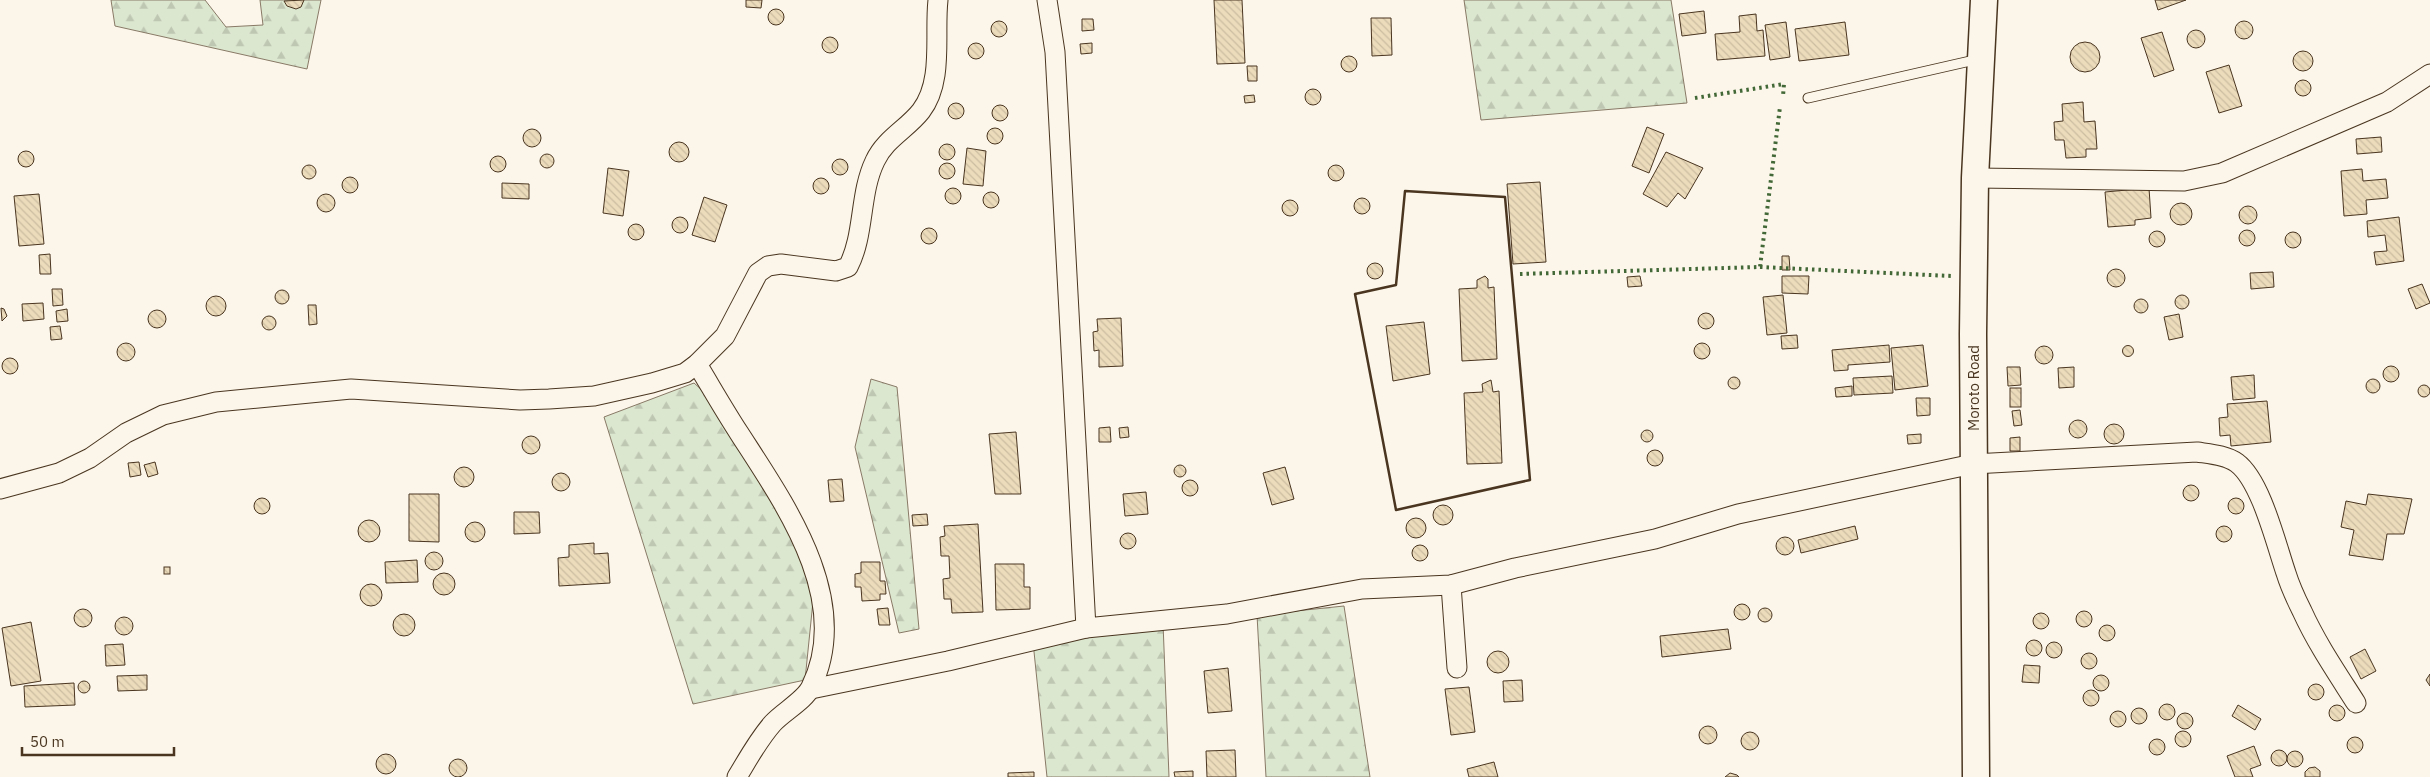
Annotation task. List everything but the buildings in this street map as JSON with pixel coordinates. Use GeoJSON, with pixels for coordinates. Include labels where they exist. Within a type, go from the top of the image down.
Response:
{"type":"FeatureCollection","features":[{"type":"Feature","properties":{"kind":"main road","name":"Moroto Road"},"geometry":{"type":"LineString","coordinates":[[1976,777],[1976,609],[1973,464],[1975,178],[1984,0]]}},
{"type":"Feature","properties":{"kind":"street"},"geometry":{"type":"LineString","coordinates":[[0,489],[59,473],[90,458],[126,433],[163,415],[216,402],[351,389],[520,400],[549,399],[594,396],[685,374],[725,336],[758,273],[768,266],[781,264],[836,271],[848,268],[875,160],[887,142],[920,112],[929,98],[935,78],[938,0]]}},
{"type":"Feature","properties":{"kind":"street"},"geometry":{"type":"LineString","coordinates":[[1047,0],[1055,52],[1086,628]]}},
{"type":"Feature","properties":{"kind":"street"},"geometry":{"type":"LineString","coordinates":[[1975,178],[2184,181],[2222,173],[2388,102],[2430,74]]}},
{"type":"Feature","properties":{"kind":"street"},"geometry":{"type":"LineString","coordinates":[[697,364],[731,421],[782,498],[805,543],[820,597],[824,629],[822,656],[811,689],[773,723],[755,747],[737,777]]}},
{"type":"Feature","properties":{"kind":"street"},"geometry":{"type":"LineString","coordinates":[[811,689],[1086,628],[1226,614],[1362,589],[1451,585],[1515,568],[1654,539],[1738,514],[1973,464],[2197,452],[2225,457],[2237,463],[2248,477],[2267,516],[2302,612],[2318,644],[2356,703]]}},
{"type":"Feature","properties":{"kind":"street"},"geometry":{"type":"LineString","coordinates":[[1451,585],[1457,668]]}},
{"type":"Feature","properties":{"kind":"lane"},"geometry":{"type":"LineString","coordinates":[[1808,98],[1982,58]]}},
{"type":"Feature","properties":{"kind":"green space"},"geometry":{"type":"Polygon","coordinates":[[[111,0],[205,0],[226,27],[263,25],[260,0],[321,0],[307,69],[115,26],[111,0]]]}},
{"type":"Feature","properties":{"kind":"green space"},"geometry":{"type":"Polygon","coordinates":[[[1464,0],[1671,0],[1687,103],[1481,120],[1464,0]]]}},
{"type":"Feature","properties":{"kind":"green space"},"geometry":{"type":"Polygon","coordinates":[[[871,379],[897,387],[919,629],[899,633],[855,447],[871,379]]]}},
{"type":"Feature","properties":{"kind":"green space"},"geometry":{"type":"Polygon","coordinates":[[[694,383],[749,432],[816,572],[805,680],[693,704],[604,417],[694,383]]]}},
{"type":"Feature","properties":{"kind":"green space"},"geometry":{"type":"Polygon","coordinates":[[[1344,606],[1370,777],[1266,777],[1257,615],[1344,606]]]}},
{"type":"Feature","properties":{"kind":"green space"},"geometry":{"type":"Polygon","coordinates":[[[1163,623],[1169,777],[1047,777],[1033,642],[1163,623]]]}},
{"type":"Feature","properties":{"kind":"hedge"},"geometry":{"type":"LineString","coordinates":[[1695,98],[1784,84],[1783,96]]}},
{"type":"Feature","properties":{"kind":"hedge"},"geometry":{"type":"LineString","coordinates":[[1520,274],[1760,267],[1780,107]]}},
{"type":"Feature","properties":{"kind":"hedge"},"geometry":{"type":"LineString","coordinates":[[1760,267],[1951,276]]}},
{"type":"Feature","properties":{"kind":"wall"},"geometry":{"type":"LineString","coordinates":[[1405,191],[1505,197],[1530,480],[1396,510],[1355,294],[1396,285],[1405,191]]}}]}
